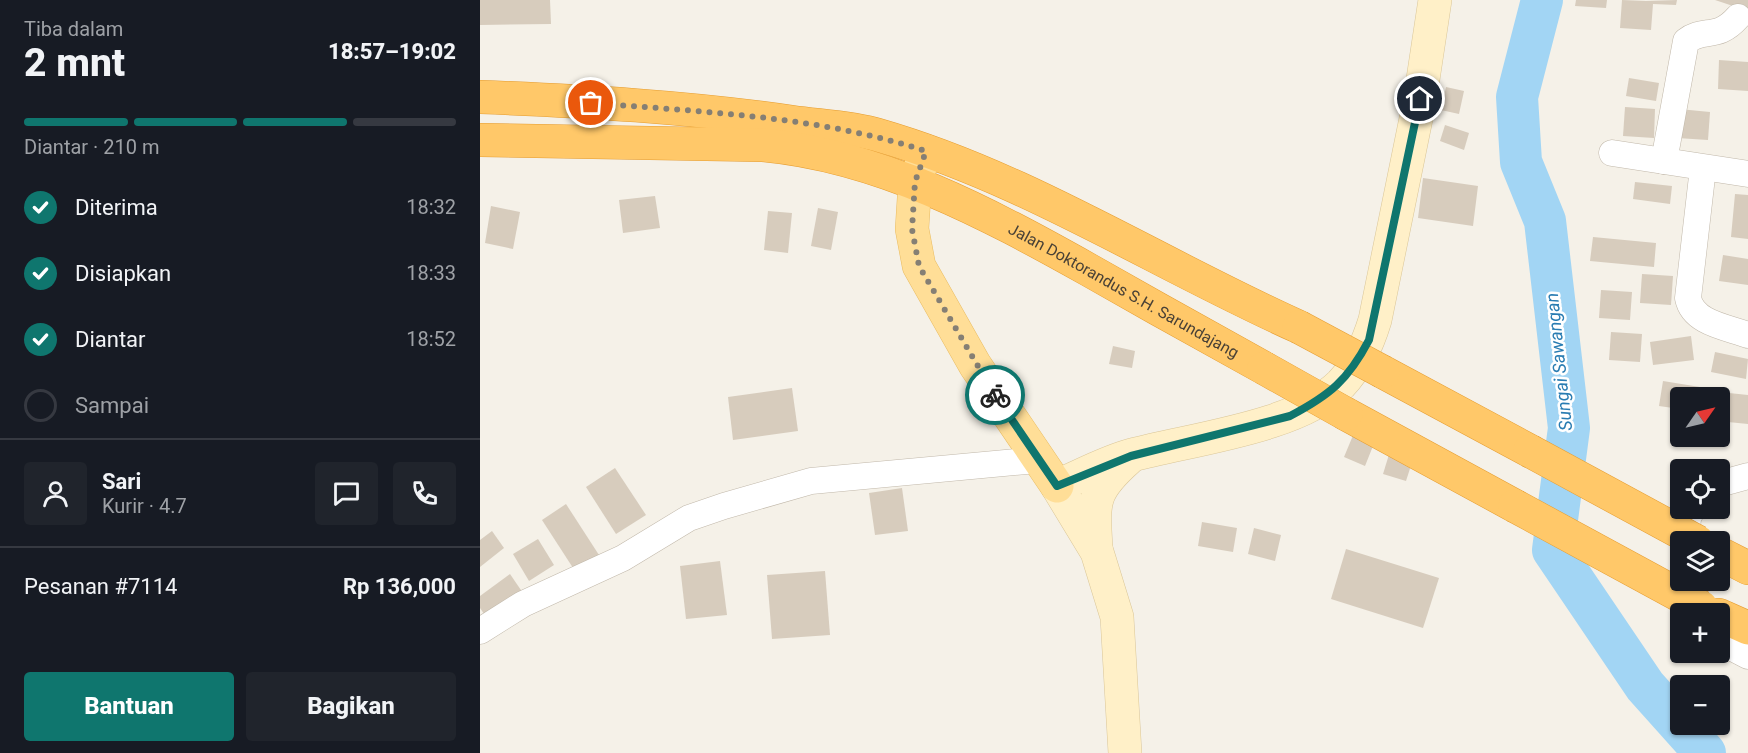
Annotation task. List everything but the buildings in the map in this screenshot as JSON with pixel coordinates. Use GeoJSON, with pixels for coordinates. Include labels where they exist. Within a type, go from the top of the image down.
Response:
{"type":"FeatureCollection","features":[{"type":"Feature","properties":{"kind":"highway"},"geometry":{"type":"LineString","coordinates":[[480,97],[706,111],[875,134],[926,151],[1049,201],[1251,306],[1299,327],[1677,531]]}},
{"type":"Feature","properties":{"kind":"highway","name":"Jalan Doktorandus S.H. Sarundajang"},"geometry":{"type":"LineString","coordinates":[[480,140],[763,145],[802,148],[915,182],[993,217],[1686,603]]}},
{"type":"Feature","properties":{"kind":"highway","name":"Jalan Doktorandus S.H. Sarundajang"},"geometry":{"type":"LineString","coordinates":[[1730,622],[1748,628]]}},
{"type":"Feature","properties":{"kind":"main road"},"geometry":{"type":"LineString","coordinates":[[1057,486],[1131,456],[1290,416],[1341,384],[1354,368],[1369,340],[1375,320],[1420,99],[1435,0]]}},
{"type":"Feature","properties":{"kind":"main road"},"geometry":{"type":"LineString","coordinates":[[926,151],[915,182],[912,229],[919,266],[975,365],[1037,460],[1057,486],[1097,552]]}},
{"type":"Feature","properties":{"kind":"main road"},"geometry":{"type":"LineString","coordinates":[[1125,753],[1117,617],[1097,552],[1093,506],[1106,478],[1131,456]]}},
{"type":"Feature","properties":{"kind":"street"},"geometry":{"type":"LineString","coordinates":[[1664,161],[1686,41],[1694,35],[1723,32],[1738,17]]}},
{"type":"Feature","properties":{"kind":"street"},"geometry":{"type":"LineString","coordinates":[[1612,153],[1748,174]]}},
{"type":"Feature","properties":{"kind":"street"},"geometry":{"type":"LineString","coordinates":[[1703,168],[1688,298],[1690,306],[1694,313],[1704,319],[1748,335]]}},
{"type":"Feature","properties":{"kind":"street"},"geometry":{"type":"LineString","coordinates":[[480,631],[523,604],[623,558],[689,518],[724,506],[811,481],[1037,460]]}},
{"type":"Feature","properties":{"kind":"street"},"geometry":{"type":"LineString","coordinates":[[1730,481],[1748,476]]}},
{"type":"Feature","properties":{"kind":"street"},"geometry":{"type":"LineString","coordinates":[[1730,647],[1748,656]]}},
{"type":"Feature","properties":{"kind":"waterway","name":"Sungai Sawangan"},"geometry":{"type":"LineString","coordinates":[[1542,0],[1517,97],[1521,162],[1545,221],[1569,428],[1553,550],[1645,686],[1705,753]]}},
{"type":"Feature","properties":{"kind":"way so far"},"geometry":{"type":"LineString","coordinates":[[591,103],[706,111],[772,119],[875,134],[926,151],[915,182],[912,229],[919,266],[975,365],[995,395]]}},
{"type":"Feature","properties":{"kind":"route"},"geometry":{"type":"LineString","coordinates":[[995,395],[1037,460],[1057,486],[1119,459],[1290,416],[1315,403],[1341,384],[1354,368],[1369,340],[1420,99]]}}]}
